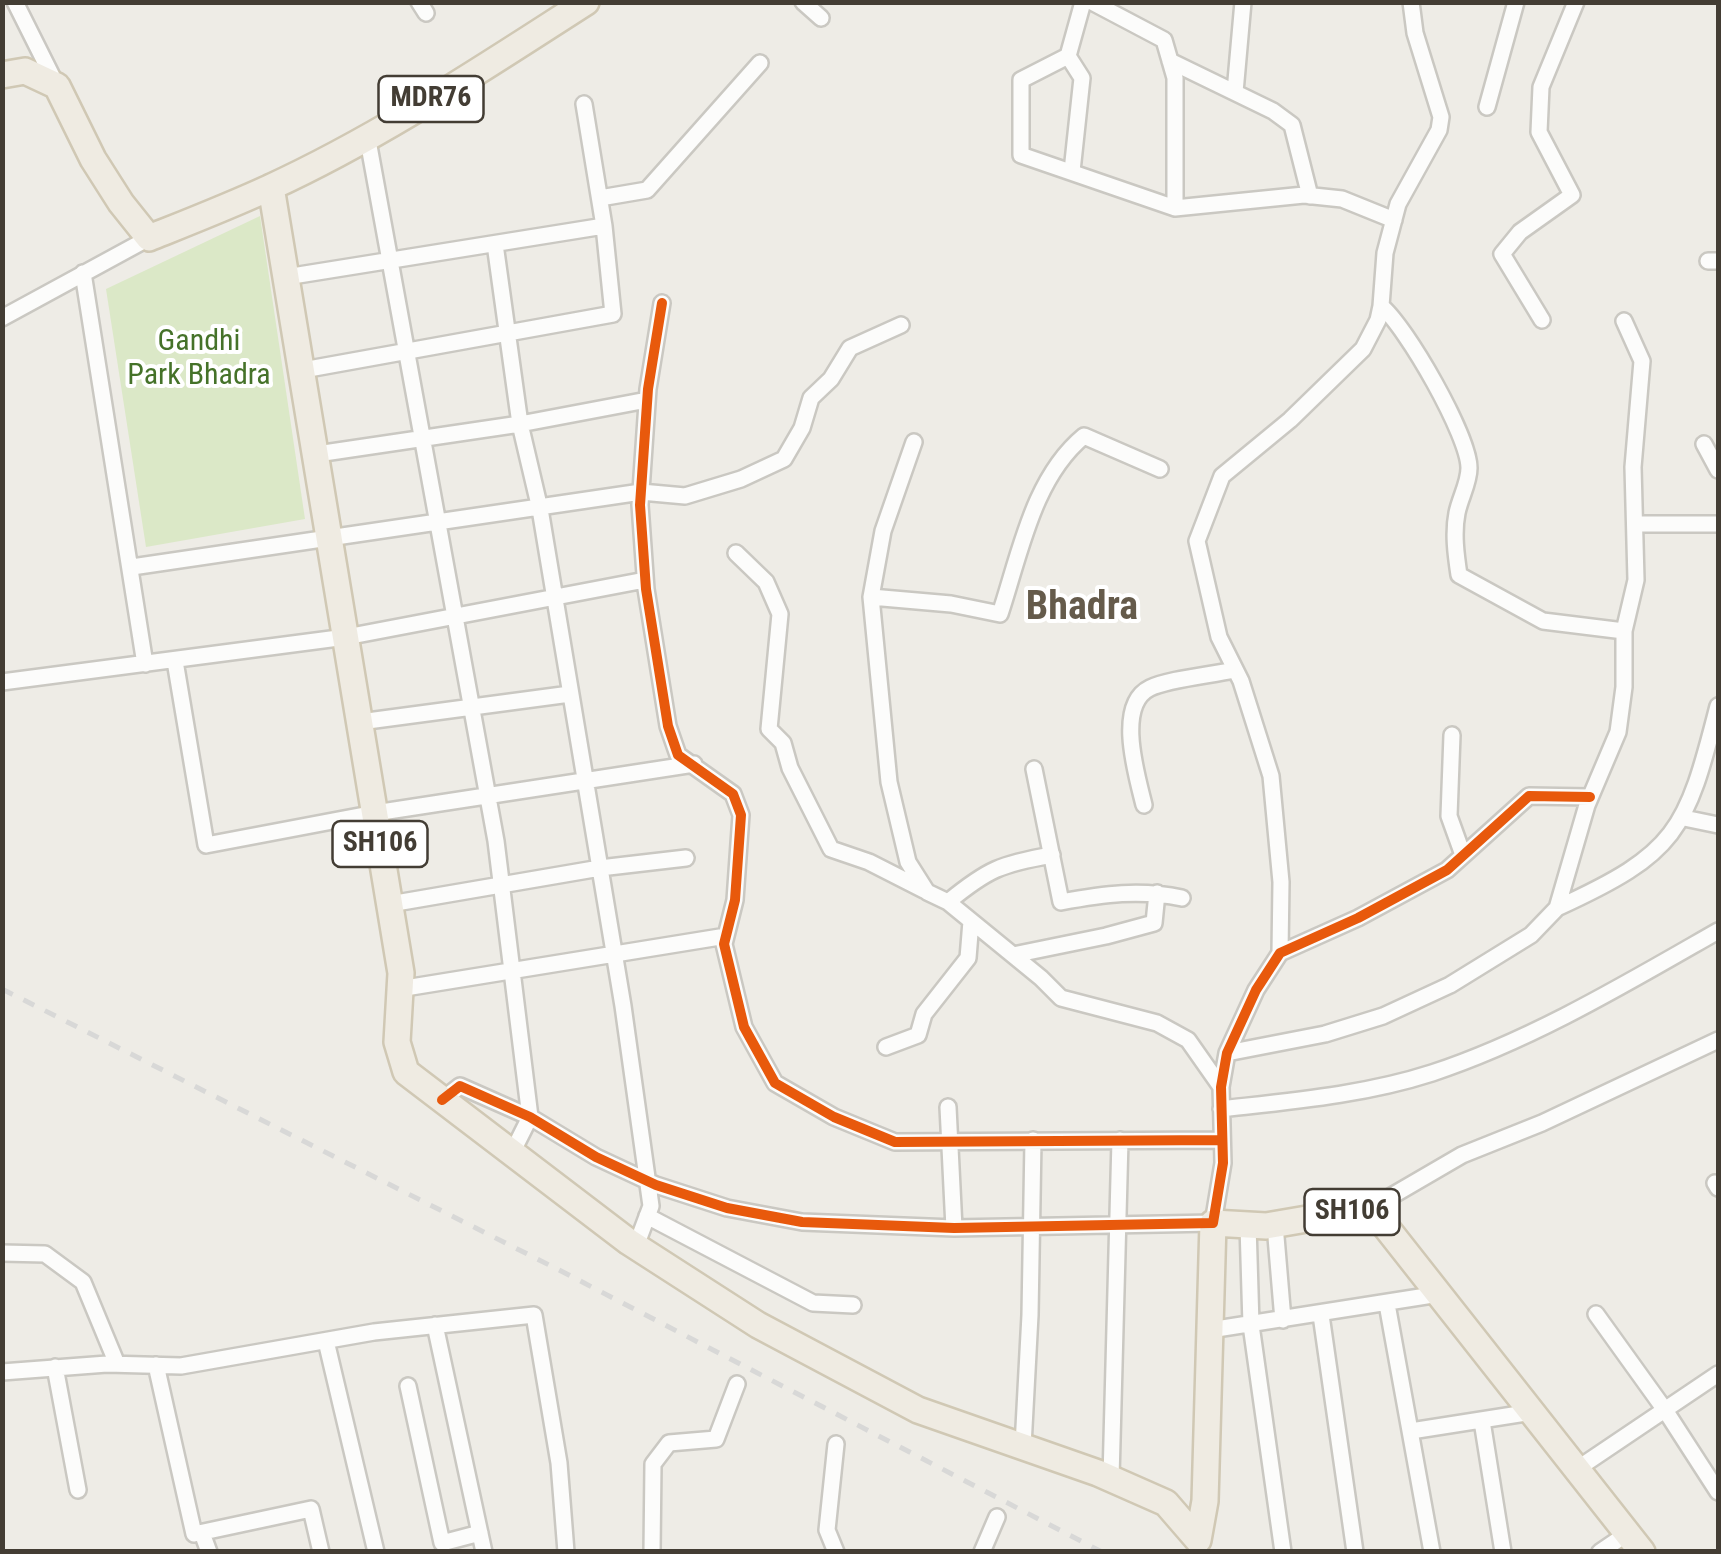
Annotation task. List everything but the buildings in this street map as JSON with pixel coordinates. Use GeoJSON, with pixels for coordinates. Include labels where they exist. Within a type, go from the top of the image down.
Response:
{"type":"FeatureCollection","features":[{"type":"Feature","properties":{"kind":"main road","name":"MDR76"},"geometry":{"type":"LineString","coordinates":[[270,187],[465,80],[586,2]]}},
{"type":"Feature","properties":{"kind":"main road"},"geometry":{"type":"LineString","coordinates":[[2,74],[24,70],[57,86],[93,159],[149,238],[270,187]]}},
{"type":"Feature","properties":{"kind":"main road","name":"SH106"},"geometry":{"type":"LineString","coordinates":[[270,187],[401,972],[397,1042],[406,1072],[636,1246],[758,1325],[918,1410],[1111,1478],[1166,1502],[1198,1540],[1205,1501],[1214,1223],[1275,1225],[1370,1208],[1635,1542]]}},
{"type":"Feature","properties":{"kind":"street"},"geometry":{"type":"LineString","coordinates":[[15,2],[57,86]]}},
{"type":"Feature","properties":{"kind":"street"},"geometry":{"type":"LineString","coordinates":[[803,2],[821,18]]}},
{"type":"Feature","properties":{"kind":"street"},"geometry":{"type":"LineString","coordinates":[[1072,171],[1082,78],[1068,56],[1082,2]]}},
{"type":"Feature","properties":{"kind":"street"},"geometry":{"type":"LineString","coordinates":[[1092,2],[1164,40],[1175,78],[1175,208]]}},
{"type":"Feature","properties":{"kind":"street"},"geometry":{"type":"LineString","coordinates":[[1235,92],[1243,2]]}},
{"type":"Feature","properties":{"kind":"street"},"geometry":{"type":"LineString","coordinates":[[442,1100],[460,1086],[647,1180],[727,1208],[802,1222],[954,1228],[1214,1223],[1223,1163],[1221,1087],[1227,1053],[1256,990],[1280,953],[1281,882],[1271,776],[1241,682],[1219,638],[1197,541],[1222,476],[1290,420],[1363,348],[1378,320],[1386,253],[1398,204],[1442,117],[1415,33],[1412,2]]}},
{"type":"Feature","properties":{"kind":"street"},"geometry":{"type":"LineString","coordinates":[[1487,108],[1516,2]]}},
{"type":"Feature","properties":{"kind":"street"},"geometry":{"type":"LineString","coordinates":[[1542,320],[1502,254],[1520,232],[1572,194],[1539,132],[1542,86],[1576,2]]}},
{"type":"Feature","properties":{"kind":"street"},"geometry":{"type":"LineString","coordinates":[[1068,56],[1021,80],[1021,155],[1175,208],[1310,196],[1342,199],[1394,220]]}},
{"type":"Feature","properties":{"kind":"street"},"geometry":{"type":"LineString","coordinates":[[1170,61],[1235,92],[1292,126],[1310,196]]}},
{"type":"Feature","properties":{"kind":"street"},"geometry":{"type":"LineString","coordinates":[[600,198],[647,190],[760,64]]}},
{"type":"Feature","properties":{"kind":"street"},"geometry":{"type":"LineString","coordinates":[[303,370],[612,314],[604,226],[584,104]]}},
{"type":"Feature","properties":{"kind":"street"},"geometry":{"type":"LineString","coordinates":[[367,136],[501,884],[530,1118],[512,1153]]}},
{"type":"Feature","properties":{"kind":"street"},"geometry":{"type":"LineString","coordinates":[[286,277],[604,226]]}},
{"type":"Feature","properties":{"kind":"street"},"geometry":{"type":"LineString","coordinates":[[2,318],[149,238]]}},
{"type":"Feature","properties":{"kind":"street"},"geometry":{"type":"LineString","coordinates":[[495,244],[520,424],[540,509],[614,954],[651,1206],[636,1246]]}},
{"type":"Feature","properties":{"kind":"street"},"geometry":{"type":"LineString","coordinates":[[83,273],[145,664]]}},
{"type":"Feature","properties":{"kind":"street"},"geometry":{"type":"LineString","coordinates":[[662,303],[647,400],[641,492],[645,580],[668,726],[678,754],[733,794],[741,815],[735,900],[724,944],[744,1028],[776,1083],[834,1118],[896,1142],[1222,1140]]}},
{"type":"Feature","properties":{"kind":"street"},"geometry":{"type":"LineString","coordinates":[[1381,306],[1394,316],[1416,352],[1468,450],[1469,473],[1456,516],[1459,575],[1543,621],[1624,631]]}},
{"type":"Feature","properties":{"kind":"street"},"geometry":{"type":"LineString","coordinates":[[1556,908],[1590,797],[1618,732],[1624,686],[1624,631],[1636,580],[1633,466],[1642,361],[1624,322]]}},
{"type":"Feature","properties":{"kind":"street"},"geometry":{"type":"LineString","coordinates":[[132,567],[641,492],[685,496],[741,479],[784,459],[802,428],[810,398],[831,380],[850,348],[901,325]]}},
{"type":"Feature","properties":{"kind":"street"},"geometry":{"type":"LineString","coordinates":[[317,454],[520,424],[647,400]]}},
{"type":"Feature","properties":{"kind":"street"},"geometry":{"type":"LineString","coordinates":[[871,596],[1000,614],[1040,494],[1072,446],[1084,436],[1160,469]]}},
{"type":"Feature","properties":{"kind":"street"},"geometry":{"type":"LineString","coordinates":[[914,442],[883,531],[871,596],[889,782],[908,862],[927,892]]}},
{"type":"Feature","properties":{"kind":"street"},"geometry":{"type":"LineString","coordinates":[[1704,444],[1718,470]]}},
{"type":"Feature","properties":{"kind":"street"},"geometry":{"type":"LineString","coordinates":[[1636,524],[1718,524]]}},
{"type":"Feature","properties":{"kind":"street"},"geometry":{"type":"LineString","coordinates":[[736,553],[766,582],[780,614],[769,729],[783,743],[790,768],[832,849],[870,862],[948,902],[1061,998],[1158,1024],[1188,1040],[1221,1087]]}},
{"type":"Feature","properties":{"kind":"street"},"geometry":{"type":"LineString","coordinates":[[2,682],[346,636],[645,580]]}},
{"type":"Feature","properties":{"kind":"street"},"geometry":{"type":"LineString","coordinates":[[176,660],[206,845],[694,764]]}},
{"type":"Feature","properties":{"kind":"street"},"geometry":{"type":"LineString","coordinates":[[1144,804],[1132,756],[1130,723],[1135,705],[1148,688],[1234,670]]}},
{"type":"Feature","properties":{"kind":"street"},"geometry":{"type":"LineString","coordinates":[[360,722],[570,694]]}},
{"type":"Feature","properties":{"kind":"street"},"geometry":{"type":"LineString","coordinates":[[1227,1053],[1325,1034],[1383,1016],[1450,986],[1531,935],[1556,908],[1616,880],[1657,852],[1684,818],[1718,706]]}},
{"type":"Feature","properties":{"kind":"street"},"geometry":{"type":"LineString","coordinates":[[1452,736],[1449,816],[1463,854]]}},
{"type":"Feature","properties":{"kind":"street"},"geometry":{"type":"LineString","coordinates":[[1034,769],[1062,902],[1107,894],[1157,893],[1182,898]]}},
{"type":"Feature","properties":{"kind":"street"},"geometry":{"type":"LineString","coordinates":[[1280,953],[1358,918],[1446,870],[1529,796],[1590,797]]}},
{"type":"Feature","properties":{"kind":"street"},"geometry":{"type":"LineString","coordinates":[[1684,818],[1718,825]]}},
{"type":"Feature","properties":{"kind":"street"},"geometry":{"type":"LineString","coordinates":[[948,902],[983,872],[1005,863],[1052,854]]}},
{"type":"Feature","properties":{"kind":"street"},"geometry":{"type":"LineString","coordinates":[[390,904],[600,868],[686,858]]}},
{"type":"Feature","properties":{"kind":"street"},"geometry":{"type":"LineString","coordinates":[[1012,955],[1154,923],[1157,893]]}},
{"type":"Feature","properties":{"kind":"street"},"geometry":{"type":"LineString","coordinates":[[886,1047],[918,1035],[924,1014],[968,958],[971,921]]}},
{"type":"Feature","properties":{"kind":"street"},"geometry":{"type":"LineString","coordinates":[[1221,1109],[1329,1097],[1431,1074],[1595,1000],[1718,931]]}},
{"type":"Feature","properties":{"kind":"street"},"geometry":{"type":"LineString","coordinates":[[399,990],[726,936]]}},
{"type":"Feature","properties":{"kind":"street"},"geometry":{"type":"LineString","coordinates":[[1370,1208],[1462,1155],[1718,1040]]}},
{"type":"Feature","properties":{"kind":"street"},"geometry":{"type":"LineString","coordinates":[[948,1107],[954,1228]]}},
{"type":"Feature","properties":{"kind":"street"},"geometry":{"type":"LineString","coordinates":[[1023,1446],[1033,1140]]}},
{"type":"Feature","properties":{"kind":"street"},"geometry":{"type":"LineString","coordinates":[[1111,1478],[1120,1140]]}},
{"type":"Feature","properties":{"kind":"street"},"geometry":{"type":"LineString","coordinates":[[647,1216],[813,1302],[853,1305]]}},
{"type":"Feature","properties":{"kind":"street"},"geometry":{"type":"LineString","coordinates":[[1248,1225],[1250,1325],[1282,1552]]}},
{"type":"Feature","properties":{"kind":"street"},"geometry":{"type":"LineString","coordinates":[[1275,1225],[1283,1320]]}},
{"type":"Feature","properties":{"kind":"street"},"geometry":{"type":"LineString","coordinates":[[2,1252],[44,1254],[83,1282],[118,1364]]}},
{"type":"Feature","properties":{"kind":"street"},"geometry":{"type":"LineString","coordinates":[[1210,1330],[1439,1294]]}},
{"type":"Feature","properties":{"kind":"street"},"geometry":{"type":"LineString","coordinates":[[1387,1304],[1432,1552]]}},
{"type":"Feature","properties":{"kind":"street"},"geometry":{"type":"LineString","coordinates":[[1596,1314],[1716,1485]]}},
{"type":"Feature","properties":{"kind":"street"},"geometry":{"type":"LineString","coordinates":[[2,1372],[118,1364],[181,1366],[435,1325],[534,1315],[559,1463],[566,1552]]}},
{"type":"Feature","properties":{"kind":"street"},"geometry":{"type":"LineString","coordinates":[[1321,1315],[1355,1552]]}},
{"type":"Feature","properties":{"kind":"street"},"geometry":{"type":"LineString","coordinates":[[435,1325],[484,1552]]}},
{"type":"Feature","properties":{"kind":"street"},"geometry":{"type":"LineString","coordinates":[[326,1341],[376,1552]]}},
{"type":"Feature","properties":{"kind":"street"},"geometry":{"type":"LineString","coordinates":[[156,1366],[194,1534],[311,1509],[322,1552]]}},
{"type":"Feature","properties":{"kind":"street"},"geometry":{"type":"LineString","coordinates":[[55,1368],[78,1490]]}},
{"type":"Feature","properties":{"kind":"street"},"geometry":{"type":"LineString","coordinates":[[1577,1468],[1718,1374]]}},
{"type":"Feature","properties":{"kind":"street"},"geometry":{"type":"LineString","coordinates":[[652,1552],[653,1464],[669,1442],[716,1439],[737,1384]]}},
{"type":"Feature","properties":{"kind":"street"},"geometry":{"type":"LineString","coordinates":[[408,1386],[442,1543],[480,1533]]}},
{"type":"Feature","properties":{"kind":"street"},"geometry":{"type":"LineString","coordinates":[[1410,1431],[1532,1412]]}},
{"type":"Feature","properties":{"kind":"street"},"geometry":{"type":"LineString","coordinates":[[1482,1421],[1503,1552]]}},
{"type":"Feature","properties":{"kind":"street"},"geometry":{"type":"LineString","coordinates":[[836,1444],[827,1530],[836,1552]]}},
{"type":"Feature","properties":{"kind":"street"},"geometry":{"type":"LineString","coordinates":[[982,1552],[997,1517]]}},
{"type":"Feature","properties":{"kind":"street"},"geometry":{"type":"LineString","coordinates":[[202,1533],[209,1552]]}},
{"type":"Feature","properties":{"kind":"street"},"geometry":{"type":"LineString","coordinates":[[1600,1552],[1635,1542]]}},
{"type":"Feature","properties":{"kind":"green space","name":"Gandhi Park Bhadra"},"geometry":{"type":"Polygon","coordinates":[[[260,216],[305,519],[146,547],[106,289],[260,216]]]}},
{"type":"Feature","properties":{"kind":"railway"},"geometry":{"type":"LineString","coordinates":[[2,989],[563,1272],[1102,1552]]}},
{"type":"Feature","properties":{"kind":"cycle path"},"geometry":{"type":"LineString","coordinates":[[662,303],[648,389],[640,505],[646,589],[668,726],[678,755],[733,794],[741,815],[735,900],[724,944],[744,1027],[775,1083],[834,1117],[895,1142],[1222,1140]]}},
{"type":"Feature","properties":{"kind":"cycle path"},"geometry":{"type":"LineString","coordinates":[[442,1100],[460,1086],[530,1117],[596,1157],[656,1185],[727,1208],[802,1222],[954,1228],[1213,1223],[1223,1163],[1221,1087],[1227,1053],[1256,990],[1280,953],[1358,918],[1447,870],[1529,796],[1590,797]]}},
{"type":"Feature","properties":{"kind":"district","name":"Bhadra"},"geometry":{"type":"Point","coordinates":[1082,609]}}]}
